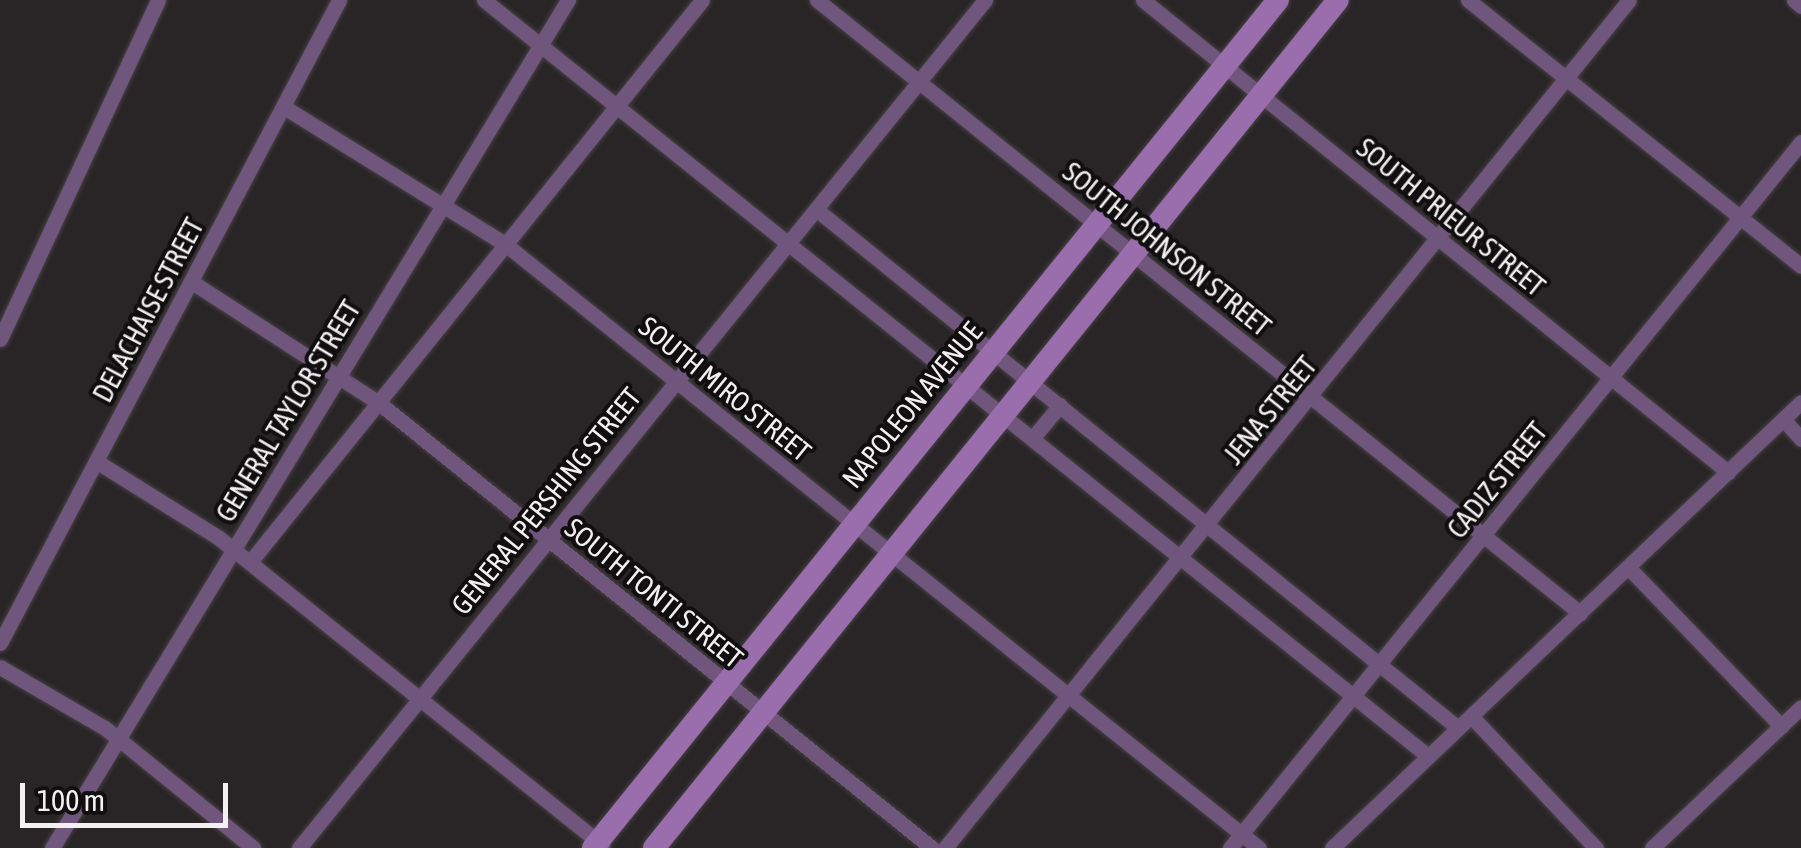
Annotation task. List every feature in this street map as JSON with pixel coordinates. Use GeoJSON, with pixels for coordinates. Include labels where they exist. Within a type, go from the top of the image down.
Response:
{"type":"FeatureCollection","features":[{"type":"Feature","properties":{"kind":"main road","name":"NAPOLEON AVENUE"},"geometry":{"type":"LineString","coordinates":[[599,846],[1278,0]]}},
{"type":"Feature","properties":{"kind":"main road"},"geometry":{"type":"LineString","coordinates":[[654,848],[1338,0]]}},
{"type":"Feature","properties":{"kind":"street"},"geometry":{"type":"LineString","coordinates":[[0,340],[158,0]]}},
{"type":"Feature","properties":{"kind":"street","name":"DELACHAISE STREET"},"geometry":{"type":"LineString","coordinates":[[0,644],[339,0]]}},
{"type":"Feature","properties":{"kind":"street"},"geometry":{"type":"LineString","coordinates":[[484,0],[970,381],[1356,692],[1428,756]]}},
{"type":"Feature","properties":{"kind":"street","name":"GENERAL TAYLOR STREET"},"geometry":{"type":"LineString","coordinates":[[52,848],[568,0]]}},
{"type":"Feature","properties":{"kind":"street"},"geometry":{"type":"LineString","coordinates":[[250,562],[702,0]]}},
{"type":"Feature","properties":{"kind":"street","name":"SOUTH JOHNSON STREET"},"geometry":{"type":"LineString","coordinates":[[817,0],[1580,613]]}},
{"type":"Feature","properties":{"kind":"street","name":"GENERAL PERSHING STREET"},"geometry":{"type":"LineString","coordinates":[[298,848],[985,0]]}},
{"type":"Feature","properties":{"kind":"street","name":"SOUTH PRIEUR STREET"},"geometry":{"type":"LineString","coordinates":[[1143,0],[1728,472]]}},
{"type":"Feature","properties":{"kind":"street"},"geometry":{"type":"LineString","coordinates":[[1468,0],[1801,266]]}},
{"type":"Feature","properties":{"kind":"street","name":"JENA STREET"},"geometry":{"type":"LineString","coordinates":[[945,848],[1312,398],[1629,0]]}},
{"type":"Feature","properties":{"kind":"street"},"geometry":{"type":"LineString","coordinates":[[1794,0],[1801,6]]}},
{"type":"Feature","properties":{"kind":"street","name":"SOUTH MIRO STREET"},"geometry":{"type":"LineString","coordinates":[[284,107],[445,201],[505,244],[1259,848]]}},
{"type":"Feature","properties":{"kind":"street","name":"CADIZ STREET"},"geometry":{"type":"LineString","coordinates":[[1230,848],[1801,142]]}},
{"type":"Feature","properties":{"kind":"street"},"geometry":{"type":"LineString","coordinates":[[817,210],[1458,728]]}},
{"type":"Feature","properties":{"kind":"street","name":"SOUTH TONTI STREET"},"geometry":{"type":"LineString","coordinates":[[192,282],[378,403],[932,848]]}},
{"type":"Feature","properties":{"kind":"street"},"geometry":{"type":"LineString","coordinates":[[1332,848],[1801,402]]}},
{"type":"Feature","properties":{"kind":"street"},"geometry":{"type":"LineString","coordinates":[[1036,435],[1060,405]]}},
{"type":"Feature","properties":{"kind":"street"},"geometry":{"type":"LineString","coordinates":[[1783,420],[1801,438]]}},
{"type":"Feature","properties":{"kind":"street"},"geometry":{"type":"LineString","coordinates":[[96,461],[250,562],[599,846]]}},
{"type":"Feature","properties":{"kind":"street"},"geometry":{"type":"LineString","coordinates":[[1628,567],[1781,726]]}},
{"type":"Feature","properties":{"kind":"street"},"geometry":{"type":"LineString","coordinates":[[0,666],[115,740],[253,848]]}},
{"type":"Feature","properties":{"kind":"street"},"geometry":{"type":"LineString","coordinates":[[1661,845],[1801,706]]}},
{"type":"Feature","properties":{"kind":"street"},"geometry":{"type":"LineString","coordinates":[[1471,716],[1596,848]]}}]}
